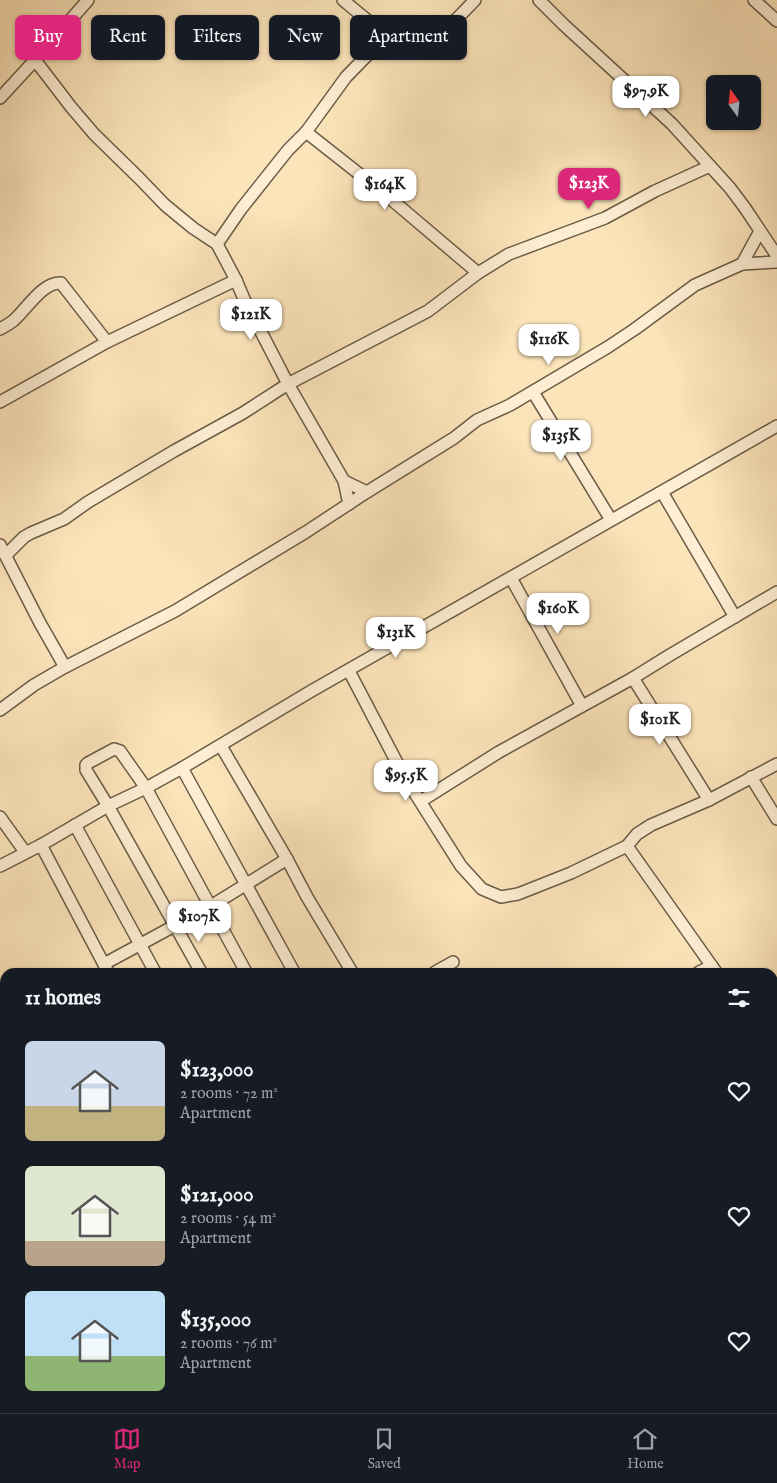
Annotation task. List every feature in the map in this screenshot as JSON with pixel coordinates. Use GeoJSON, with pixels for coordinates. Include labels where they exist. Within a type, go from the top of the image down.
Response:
{"type":"FeatureCollection","features":[{"type":"Feature","properties":{"kind":"street"},"geometry":{"type":"LineString","coordinates":[[75,15],[88,0]]}},
{"type":"Feature","properties":{"kind":"street"},"geometry":{"type":"LineString","coordinates":[[343,0],[362,15]]}},
{"type":"Feature","properties":{"kind":"street"},"geometry":{"type":"LineString","coordinates":[[460,15],[475,0]]}},
{"type":"Feature","properties":{"kind":"street"},"geometry":{"type":"LineString","coordinates":[[539,0],[672,124],[730,188],[777,256]]}},
{"type":"Feature","properties":{"kind":"street"},"geometry":{"type":"LineString","coordinates":[[754,0],[777,21]]}},
{"type":"Feature","properties":{"kind":"street"},"geometry":{"type":"LineString","coordinates":[[0,98],[35,60],[71,108],[94,134],[165,205],[192,228],[217,244],[288,384],[344,481],[348,504]]}},
{"type":"Feature","properties":{"kind":"street"},"geometry":{"type":"LineString","coordinates":[[217,244],[241,209],[288,150],[306,132],[346,77],[363,60]]}},
{"type":"Feature","properties":{"kind":"street"},"geometry":{"type":"LineString","coordinates":[[306,132],[386,195],[478,273]]}},
{"type":"Feature","properties":{"kind":"street"},"geometry":{"type":"LineString","coordinates":[[66,667],[3,550],[31,533],[64,519],[88,502],[243,413],[288,384],[428,311],[478,273],[509,254],[605,218],[655,191],[710,166]]}},
{"type":"Feature","properties":{"kind":"street"},"geometry":{"type":"LineString","coordinates":[[742,264],[760,231]]}},
{"type":"Feature","properties":{"kind":"street"},"geometry":{"type":"LineString","coordinates":[[0,710],[34,685],[175,611],[306,532],[454,438],[477,420],[533,392],[635,329],[695,285],[742,264],[777,262]]}},
{"type":"Feature","properties":{"kind":"street"},"geometry":{"type":"LineString","coordinates":[[0,402],[107,342],[236,280]]}},
{"type":"Feature","properties":{"kind":"street"},"geometry":{"type":"LineString","coordinates":[[0,330],[13,322],[48,285],[61,283],[107,342]]}},
{"type":"Feature","properties":{"kind":"street"},"geometry":{"type":"LineString","coordinates":[[533,392],[611,520]]}},
{"type":"Feature","properties":{"kind":"street"},"geometry":{"type":"LineString","coordinates":[[0,866],[24,852],[41,845],[108,806],[182,768],[313,690],[777,426]]}},
{"type":"Feature","properties":{"kind":"street"},"geometry":{"type":"LineString","coordinates":[[344,481],[367,492]]}},
{"type":"Feature","properties":{"kind":"street"},"geometry":{"type":"LineString","coordinates":[[662,492],[735,617]]}},
{"type":"Feature","properties":{"kind":"street"},"geometry":{"type":"LineString","coordinates":[[511,578],[582,706]]}},
{"type":"Feature","properties":{"kind":"street"},"geometry":{"type":"LineString","coordinates":[[421,801],[499,752],[633,678],[777,592]]}},
{"type":"Feature","properties":{"kind":"street"},"geometry":{"type":"LineString","coordinates":[[349,671],[404,776],[461,866],[482,889],[501,897],[518,894],[626,846],[637,834],[651,825],[709,800],[777,764]]}},
{"type":"Feature","properties":{"kind":"street"},"geometry":{"type":"LineString","coordinates":[[633,678],[709,800]]}},
{"type":"Feature","properties":{"kind":"street"},"geometry":{"type":"LineString","coordinates":[[220,746],[350,968]]}},
{"type":"Feature","properties":{"kind":"street"},"geometry":{"type":"LineString","coordinates":[[199,968],[86,770],[86,765],[114,749],[120,751],[146,788],[244,968]]}},
{"type":"Feature","properties":{"kind":"street"},"geometry":{"type":"LineString","coordinates":[[182,768],[292,968]]}},
{"type":"Feature","properties":{"kind":"street"},"geometry":{"type":"LineString","coordinates":[[751,777],[777,819]]}},
{"type":"Feature","properties":{"kind":"street"},"geometry":{"type":"LineString","coordinates":[[0,817],[24,852]]}},
{"type":"Feature","properties":{"kind":"street"},"geometry":{"type":"LineString","coordinates":[[75,825],[153,968]]}},
{"type":"Feature","properties":{"kind":"street"},"geometry":{"type":"LineString","coordinates":[[41,845],[106,968],[140,945],[211,906],[287,858]]}},
{"type":"Feature","properties":{"kind":"street"},"geometry":{"type":"LineString","coordinates":[[626,846],[713,968]]}},
{"type":"Feature","properties":{"kind":"street"},"geometry":{"type":"LineString","coordinates":[[442,968],[453,962]]}}]}
